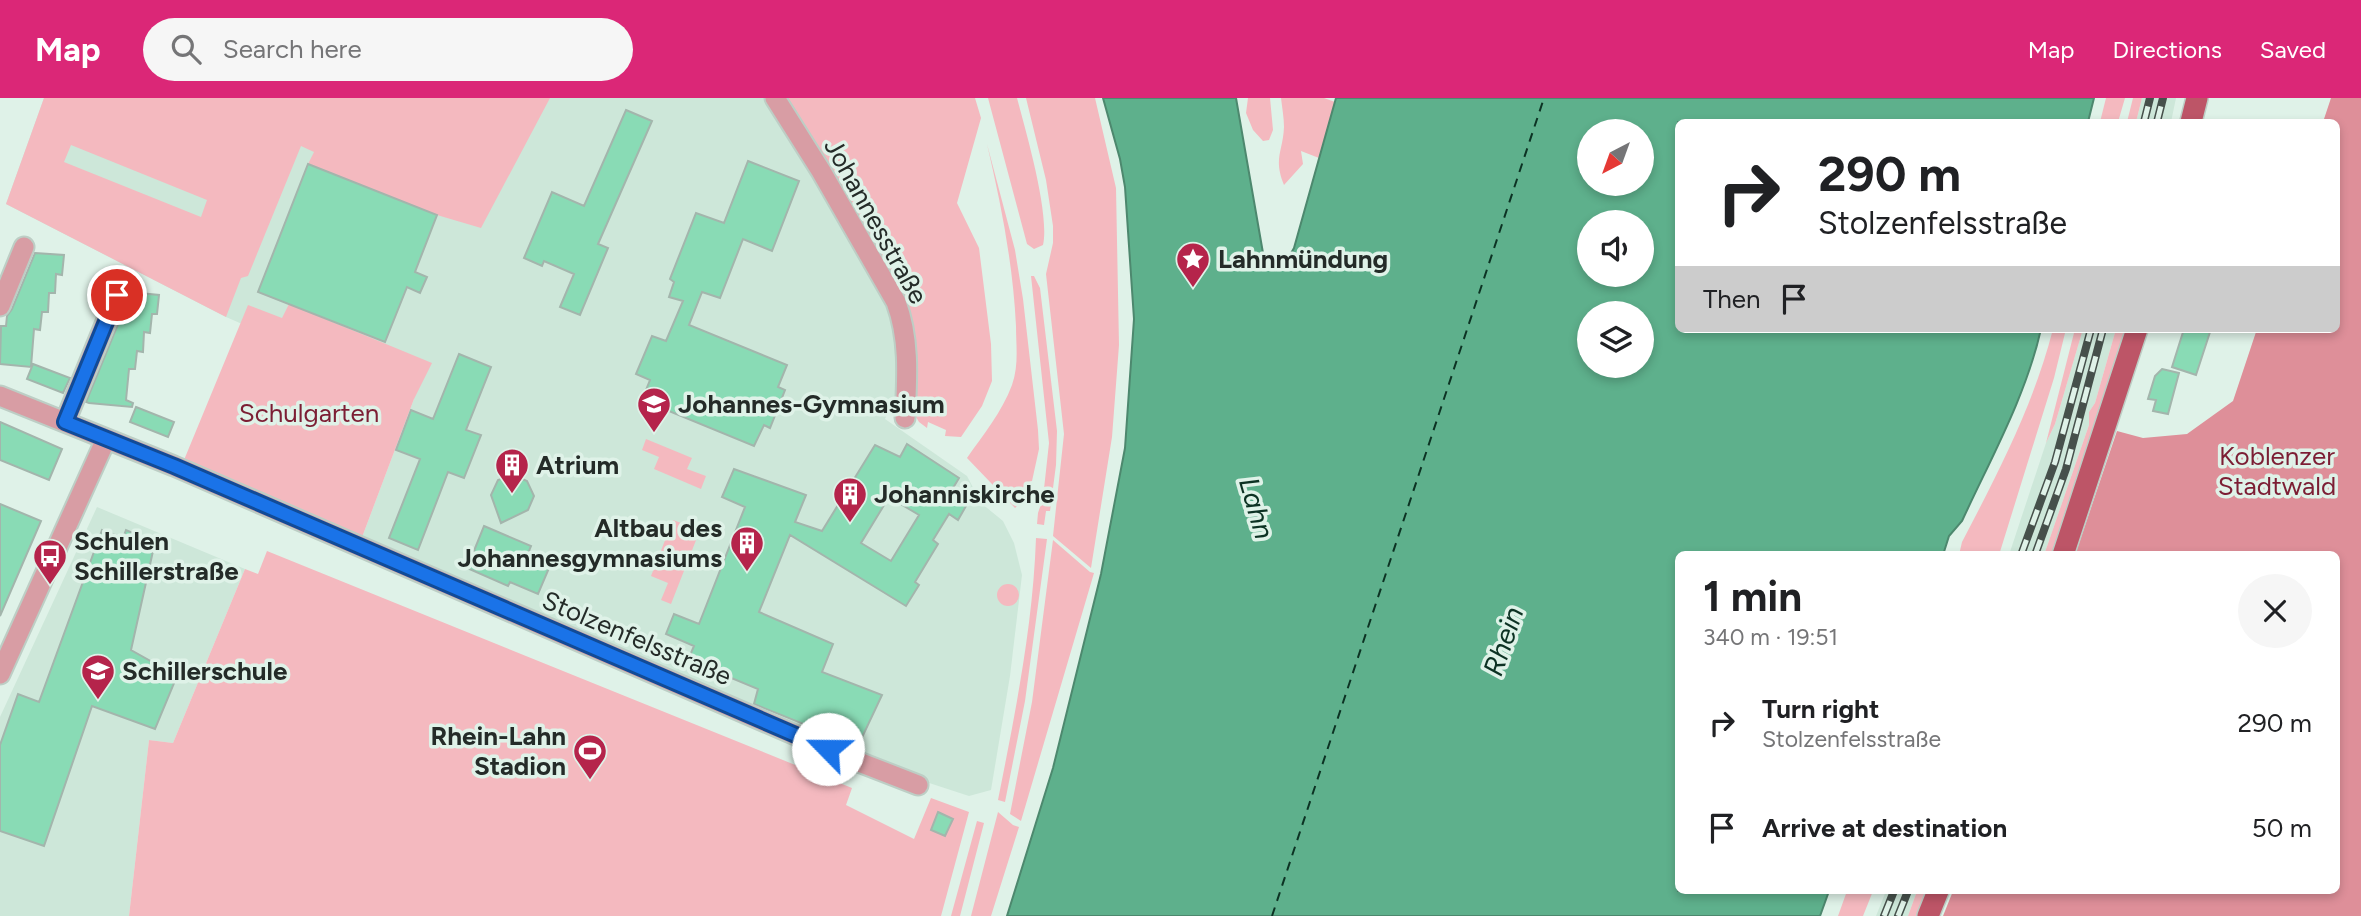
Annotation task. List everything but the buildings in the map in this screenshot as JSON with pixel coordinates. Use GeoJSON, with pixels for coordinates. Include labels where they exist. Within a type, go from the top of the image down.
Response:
{"type":"FeatureCollection","features":[{"type":"Feature","properties":{"kind":"main road"},"geometry":{"type":"LineString","coordinates":[[2192,119],[2197,98]]}},
{"type":"Feature","properties":{"kind":"main road"},"geometry":{"type":"LineString","coordinates":[[2064,551],[2136,333]]}},
{"type":"Feature","properties":{"kind":"main road"},"geometry":{"type":"LineString","coordinates":[[1928,916],[1937,894]]}},
{"type":"Feature","properties":{"kind":"street","name":"Johannesstraße"},"geometry":{"type":"LineString","coordinates":[[775,98],[821,171],[896,302],[903,320],[907,353],[905,418]]}},
{"type":"Feature","properties":{"kind":"street"},"geometry":{"type":"LineString","coordinates":[[0,306],[24,247]]}},
{"type":"Feature","properties":{"kind":"street"},"geometry":{"type":"LineString","coordinates":[[65,422],[117,295]]}},
{"type":"Feature","properties":{"kind":"street","name":"Stolzenfelsstraße"},"geometry":{"type":"LineString","coordinates":[[0,396],[174,466],[851,759],[918,785]]}},
{"type":"Feature","properties":{"kind":"street"},"geometry":{"type":"LineString","coordinates":[[0,674],[106,439]]}},
{"type":"Feature","properties":{"kind":"shaded area","name":"Johannes-Gymnasium"},"geometry":{"type":"Polygon","coordinates":[[[44,98],[766,98],[815,176],[891,312],[899,350],[898,390],[885,419],[967,476],[981,503],[1003,521],[1014,543],[1022,575],[1010,676],[991,790],[969,796],[920,780],[361,540],[414,399],[226,317],[6,204],[44,98]]]}},
{"type":"Feature","properties":{"kind":"shaded area"},"geometry":{"type":"Polygon","coordinates":[[[2142,98],[2176,98],[2172,119],[2137,119],[2142,98]]]}},
{"type":"Feature","properties":{"kind":"shaded area"},"geometry":{"type":"Polygon","coordinates":[[[2082,333],[2115,333],[2095,403],[2089,412],[2089,425],[2045,551],[2010,551],[2046,443],[2055,424],[2082,333]]]}},
{"type":"Feature","properties":{"kind":"shaded area","name":"Schillerschule"},"geometry":{"type":"Polygon","coordinates":[[[97,507],[245,569],[173,743],[149,740],[129,916],[0,916],[0,717],[97,507]]]}},
{"type":"Feature","properties":{"kind":"shaded area"},"geometry":{"type":"Polygon","coordinates":[[[1885,894],[1916,894],[1908,916],[1876,916],[1885,894]]]}},
{"type":"Feature","properties":{"kind":"green space"},"geometry":{"type":"Polygon","coordinates":[[[44,98],[550,98],[481,228],[437,215],[308,164],[314,152],[301,146],[248,276],[241,278],[226,317],[6,204],[44,98]],[[71,145],[64,162],[201,217],[207,200],[71,145]]]}},
{"type":"Feature","properties":{"kind":"green space"},"geometry":{"type":"Polygon","coordinates":[[[785,98],[975,98],[981,118],[957,203],[979,248],[991,344],[992,381],[982,406],[961,437],[945,436],[946,430],[928,422],[927,428],[913,412],[912,348],[785,98]]]}},
{"type":"Feature","properties":{"kind":"green space"},"geometry":{"type":"Polygon","coordinates":[[[988,98],[1017,98],[1036,173],[1043,214],[1043,245],[1034,249],[1027,244],[988,98]]]}},
{"type":"Feature","properties":{"kind":"green space"},"geometry":{"type":"Polygon","coordinates":[[[1026,98],[1095,98],[1116,188],[1119,345],[1112,437],[1091,568],[1053,536],[1064,434],[1046,274],[1053,243],[1053,226],[1046,180],[1026,98]]]}},
{"type":"Feature","properties":{"kind":"green space"},"geometry":{"type":"Polygon","coordinates":[[[1248,98],[1270,98],[1273,130],[1269,140],[1263,141],[1253,130],[1246,113],[1248,98]]]}},
{"type":"Feature","properties":{"kind":"green space"},"geometry":{"type":"Polygon","coordinates":[[[1281,98],[1324,98],[1335,102],[1319,158],[1301,151],[1303,164],[1284,185],[1279,168],[1284,127],[1281,98]]]}},
{"type":"Feature","properties":{"kind":"green space"},"geometry":{"type":"Polygon","coordinates":[[[2106,98],[2125,98],[2119,119],[2101,119],[2106,98]]]}},
{"type":"Feature","properties":{"kind":"green space"},"geometry":{"type":"Polygon","coordinates":[[[2133,98],[2142,98],[2137,119],[2128,119],[2133,98]]]}},
{"type":"Feature","properties":{"kind":"green space","name":"Koblenzer Stadtwald"},"geometry":{"type":"Polygon","coordinates":[[[2331,98],[2361,98],[2361,916],[1943,916],[1952,894],[2340,894],[2340,551],[2076,551],[2117,431],[2143,438],[2187,434],[2233,401],[2256,333],[2340,333],[2340,119],[2324,119],[2331,98]]]}},
{"type":"Feature","properties":{"kind":"green space"},"geometry":{"type":"Polygon","coordinates":[[[987,144],[1015,250],[1038,430],[1039,449],[1032,481],[1026,483],[1023,488],[1024,500],[1015,508],[967,458],[1003,405],[1012,385],[1016,363],[1016,326],[1009,257],[987,144]]]}},
{"type":"Feature","properties":{"kind":"green space"},"geometry":{"type":"Polygon","coordinates":[[[1031,276],[1034,276],[1040,288],[1057,431],[1050,511],[1046,511],[1044,525],[1037,524],[1043,498],[1049,443],[1031,276]]]}},
{"type":"Feature","properties":{"kind":"green space","name":"Schulgarten"},"geometry":{"type":"Polygon","coordinates":[[[289,304],[432,363],[414,399],[361,540],[184,460],[248,305],[282,318],[289,304]]]}},
{"type":"Feature","properties":{"kind":"green space"},"geometry":{"type":"Polygon","coordinates":[[[2052,333],[2065,333],[2054,378],[2000,551],[1960,551],[2002,464],[2045,357],[2052,333]]]}},
{"type":"Feature","properties":{"kind":"green space"},"geometry":{"type":"Polygon","coordinates":[[[2074,333],[2082,333],[2055,424],[2046,443],[2074,333]]]}},
{"type":"Feature","properties":{"kind":"green space"},"geometry":{"type":"Polygon","coordinates":[[[2115,333],[2126,333],[2056,551],[2045,551],[2089,425],[2089,412],[2095,403],[2115,333]]]}},
{"type":"Feature","properties":{"kind":"green space"},"geometry":{"type":"Polygon","coordinates":[[[646,439],[692,458],[687,469],[706,476],[701,489],[654,469],[659,457],[642,450],[646,439]]]}},
{"type":"Feature","properties":{"kind":"green space"},"geometry":{"type":"Polygon","coordinates":[[[673,520],[700,530],[671,604],[661,600],[668,583],[651,576],[673,520]]]}},
{"type":"Feature","properties":{"kind":"green space"},"geometry":{"type":"Polygon","coordinates":[[[1036,538],[1047,539],[1025,701],[1005,802],[998,800],[1027,637],[1036,538]]]}},
{"type":"Feature","properties":{"kind":"green space"},"geometry":{"type":"Polygon","coordinates":[[[1053,540],[1094,573],[1021,821],[1010,814],[1032,702],[1053,540]]]}},
{"type":"Feature","properties":{"kind":"green space"},"geometry":{"type":"Polygon","coordinates":[[[267,551],[852,788],[846,805],[914,839],[931,798],[969,812],[941,916],[129,916],[149,740],[173,743],[245,569],[258,574],[267,551]]]}},
{"type":"Feature","properties":{"kind":"green space"},"geometry":{"type":"Polygon","coordinates":[[[1008,584],[1016,587],[1019,595],[1016,603],[1008,606],[1000,603],[997,595],[1000,587],[1008,584]]]}},
{"type":"Feature","properties":{"kind":"green space"},"geometry":{"type":"Polygon","coordinates":[[[998,812],[1019,827],[991,916],[971,916],[998,812]]]}},
{"type":"Feature","properties":{"kind":"green space"},"geometry":{"type":"Polygon","coordinates":[[[977,821],[984,823],[960,916],[951,916],[977,821]]]}},
{"type":"Feature","properties":{"kind":"green space"},"geometry":{"type":"Polygon","coordinates":[[[1846,894],[1872,894],[1863,916],[1838,916],[1846,894]]]}},
{"type":"Feature","properties":{"kind":"green space"},"geometry":{"type":"Polygon","coordinates":[[[1916,894],[1926,894],[1917,916],[1908,916],[1916,894]]]}},
{"type":"Feature","properties":{"kind":"water"},"geometry":{"type":"Polygon","coordinates":[[[1103,98],[1236,98],[1263,253],[1273,262],[1282,263],[1286,262],[1294,248],[1336,98],[2094,98],[2089,119],[1675,119],[1675,333],[2040,333],[2007,426],[1962,521],[1949,536],[1944,551],[1675,551],[1675,894],[1828,894],[1820,916],[1007,916],[1053,768],[1101,574],[1125,448],[1134,319],[1125,187],[1103,98]]]}},
{"type":"Feature","properties":{"kind":"ferry route"},"geometry":{"type":"LineString","coordinates":[[1272,916],[1544,98]]}},
{"type":"Feature","properties":{"kind":"railway"},"geometry":{"type":"LineString","coordinates":[[2145,119],[2150,98]]}},
{"type":"Feature","properties":{"kind":"railway"},"geometry":{"type":"LineString","coordinates":[[2158,119],[2163,98]]}},
{"type":"Feature","properties":{"kind":"railway"},"geometry":{"type":"LineString","coordinates":[[2022,551],[2055,462],[2090,333]]}},
{"type":"Feature","properties":{"kind":"railway"},"geometry":{"type":"LineString","coordinates":[[2036,551],[2066,469],[2102,333]]}},
{"type":"Feature","properties":{"kind":"railway"},"geometry":{"type":"LineString","coordinates":[[1884,916],[1893,894]]}},
{"type":"Feature","properties":{"kind":"railway"},"geometry":{"type":"LineString","coordinates":[[1898,916],[1907,894]]}},
{"type":"Feature","properties":{"kind":"place","name":"Lahnmündung"},"geometry":{"type":"Point","coordinates":[1193,289]}},
{"type":"Feature","properties":{"kind":"place","name":"Johannes-Gymnasium"},"geometry":{"type":"Point","coordinates":[654,434]}},
{"type":"Feature","properties":{"kind":"place","name":"Atrium"},"geometry":{"type":"Point","coordinates":[512,495]}},
{"type":"Feature","properties":{"kind":"place","name":"Johanniskirche"},"geometry":{"type":"Point","coordinates":[850,524]}},
{"type":"Feature","properties":{"kind":"place","name":"Altbau des Johannesgymnasiums"},"geometry":{"type":"Point","coordinates":[747,573]}},
{"type":"Feature","properties":{"kind":"place","name":"Schulen Schillerstraße"},"geometry":{"type":"Point","coordinates":[50,586]}},
{"type":"Feature","properties":{"kind":"place","name":"Schillerschule"},"geometry":{"type":"Point","coordinates":[98,701]}},
{"type":"Feature","properties":{"kind":"place","name":"Rhein-Lahn Stadion"},"geometry":{"type":"Point","coordinates":[590,781]}},
{"type":"Feature","properties":{"kind":"route"},"geometry":{"type":"LineString","coordinates":[[117,295],[65,422],[174,466],[828,749]]}},
{"type":"Feature","properties":{"kind":"water label","name":"Lahn"},"geometry":{"type":"Point","coordinates":[1257,508]}},
{"type":"Feature","properties":{"kind":"water label","name":"Rhein"},"geometry":{"type":"Point","coordinates":[1503,641]}}]}
